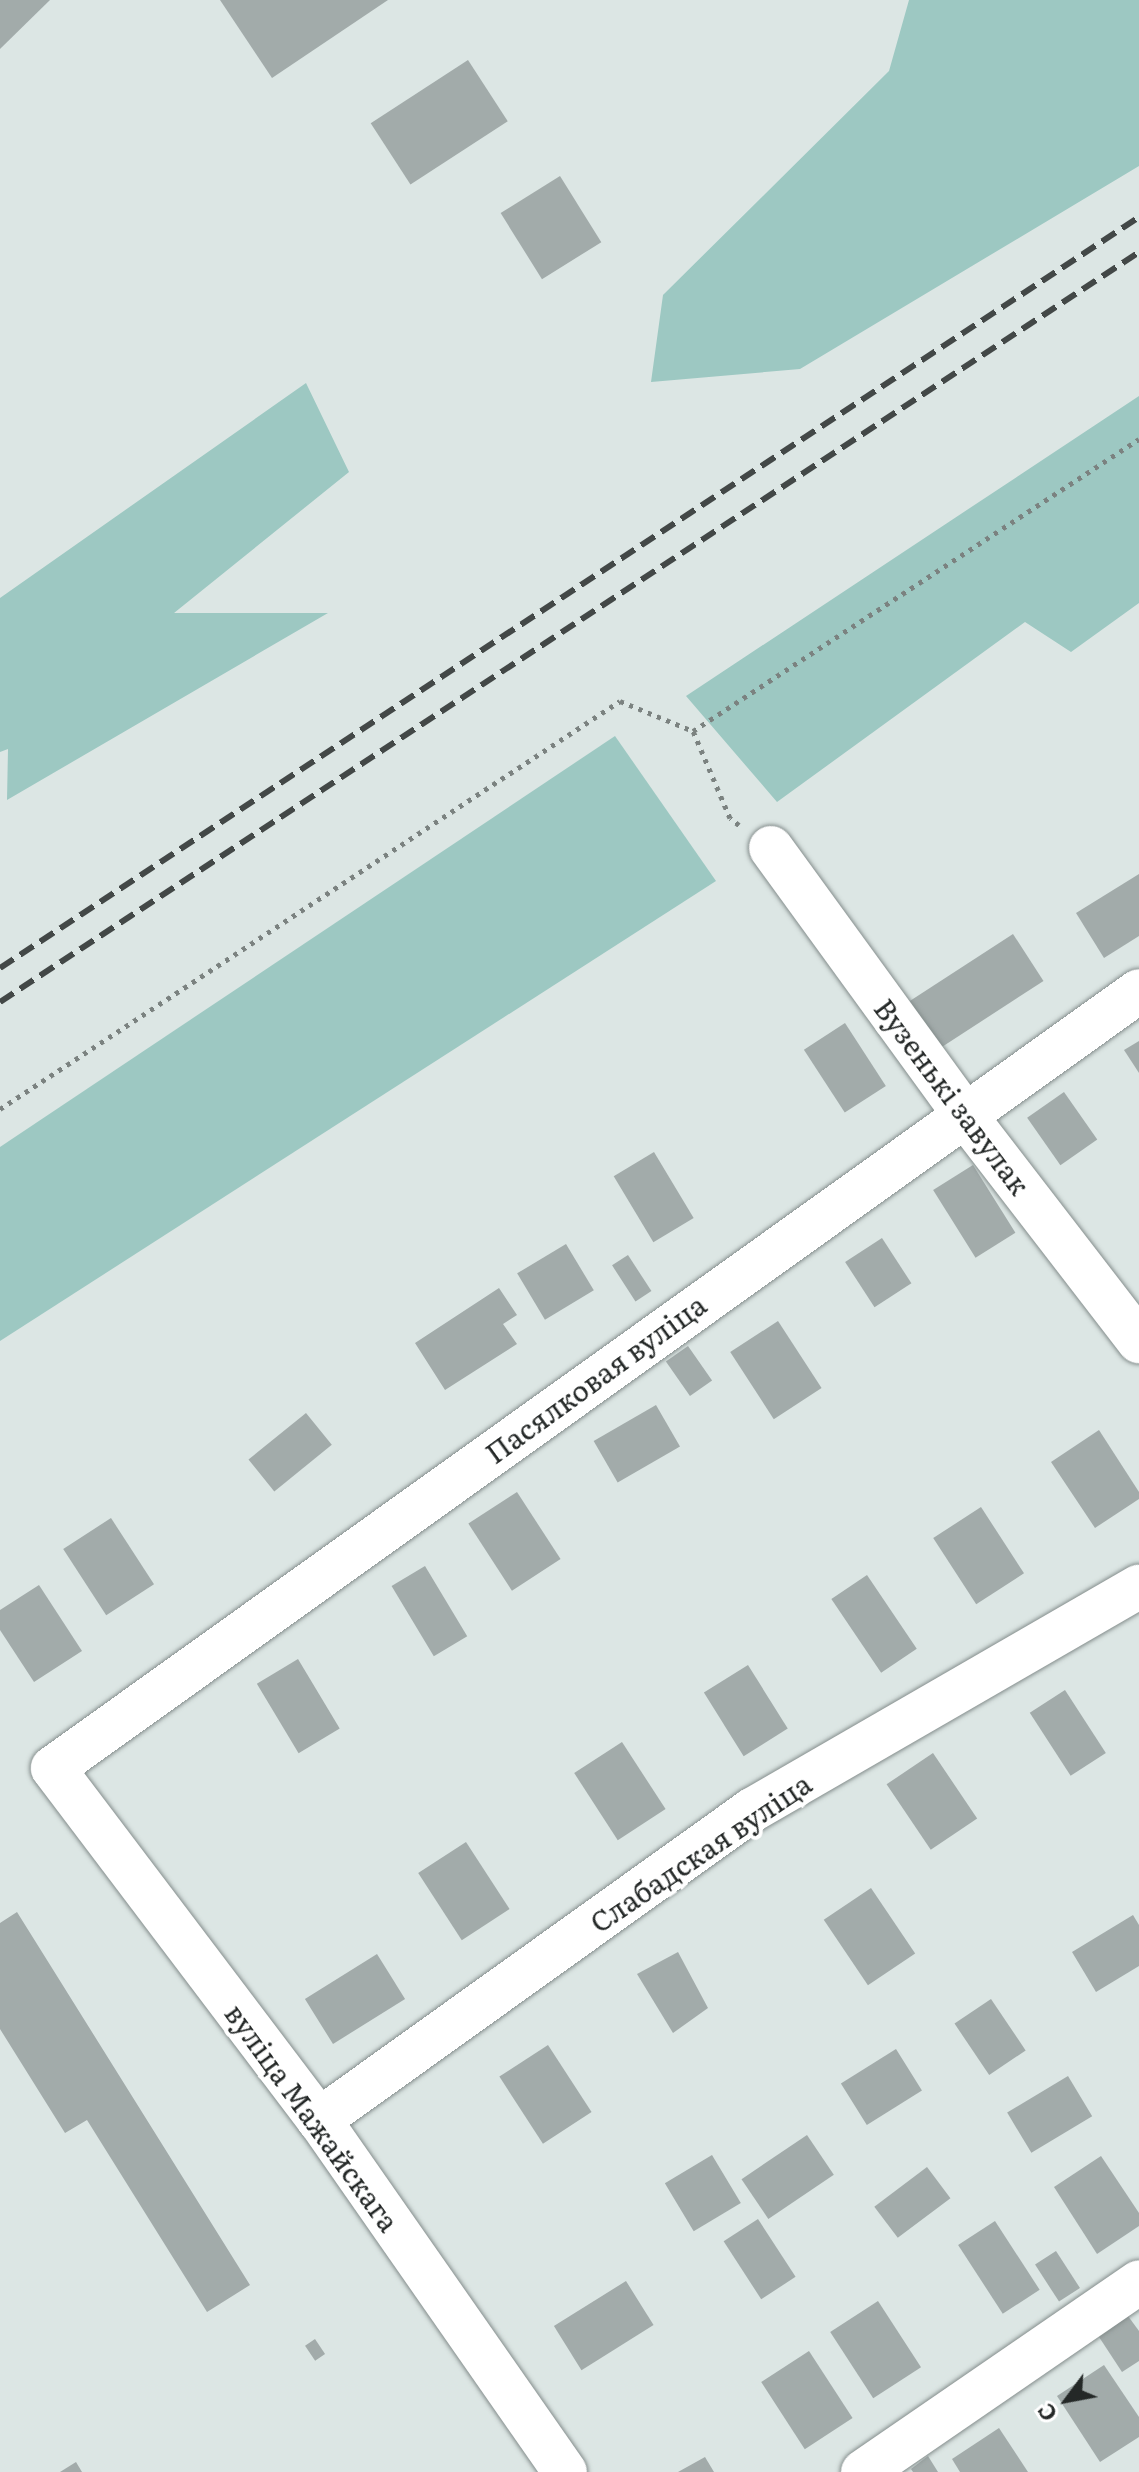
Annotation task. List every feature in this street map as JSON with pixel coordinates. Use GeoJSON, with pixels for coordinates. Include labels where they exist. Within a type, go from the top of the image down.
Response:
{"type":"FeatureCollection","features":[{"type":"Feature","properties":{"kind":"street","name":"Вузенькі завулак"},"geometry":{"type":"LineString","coordinates":[[771,848],[964,1114],[1139,1341]]}},
{"type":"Feature","properties":{"kind":"street","name":"Пасялковая вуліца"},"geometry":{"type":"LineString","coordinates":[[53,1768],[1139,991]]}},
{"type":"Feature","properties":{"kind":"street","name":"Слабадская вуліца"},"geometry":{"type":"LineString","coordinates":[[319,2120],[752,1810],[1139,1587]]}},
{"type":"Feature","properties":{"kind":"street","name":"вуліца Мажайскага"},"geometry":{"type":"LineString","coordinates":[[53,1768],[319,2120],[565,2472]]}},
{"type":"Feature","properties":{"kind":"street"},"geometry":{"type":"LineString","coordinates":[[863,2472],[1139,2282]]}},
{"type":"Feature","properties":{"kind":"path"},"geometry":{"type":"LineString","coordinates":[[693,731],[1139,439]]}},
{"type":"Feature","properties":{"kind":"path"},"geometry":{"type":"LineString","coordinates":[[0,1109],[620,701],[693,731],[730,818],[771,848]]}},
{"type":"Feature","properties":{"kind":"shaded area"},"geometry":{"type":"Polygon","coordinates":[[[909,0],[1139,0],[1139,166],[800,369],[651,382],[663,295],[889,71],[909,0]]]}},
{"type":"Feature","properties":{"kind":"shaded area"},"geometry":{"type":"Polygon","coordinates":[[[306,383],[349,472],[174,613],[328,613],[7,800],[8,749],[0,752],[0,598],[306,383]]]}},
{"type":"Feature","properties":{"kind":"shaded area"},"geometry":{"type":"Polygon","coordinates":[[[1139,396],[1139,603],[1071,652],[1025,622],[777,802],[686,696],[1139,396]]]}},
{"type":"Feature","properties":{"kind":"shaded area"},"geometry":{"type":"Polygon","coordinates":[[[615,736],[716,881],[0,1341],[0,1147],[615,736]]]}},
{"type":"Feature","properties":{"kind":"building"},"geometry":{"type":"Polygon","coordinates":[[[0,0],[50,0],[0,49],[0,0]]]}},
{"type":"Feature","properties":{"kind":"building"},"geometry":{"type":"Polygon","coordinates":[[[220,0],[388,0],[272,78],[220,0]]]}},
{"type":"Feature","properties":{"kind":"building"},"geometry":{"type":"Polygon","coordinates":[[[468,60],[508,121],[410,184],[371,123],[468,60]]]}},
{"type":"Feature","properties":{"kind":"building"},"geometry":{"type":"Polygon","coordinates":[[[560,176],[601,242],[542,279],[501,213],[560,176]]]}},
{"type":"Feature","properties":{"kind":"building"},"geometry":{"type":"Polygon","coordinates":[[[1139,874],[1139,936],[1104,958],[1076,913],[1139,874]]]}},
{"type":"Feature","properties":{"kind":"building"},"geometry":{"type":"Polygon","coordinates":[[[1013,934],[1043,981],[940,1048],[910,1001],[1013,934]]]}},
{"type":"Feature","properties":{"kind":"building"},"geometry":{"type":"Polygon","coordinates":[[[845,1023],[886,1086],[845,1113],[804,1050],[845,1023]]]}},
{"type":"Feature","properties":{"kind":"building"},"geometry":{"type":"Polygon","coordinates":[[[1139,1041],[1139,1073],[1124,1050],[1139,1041]]]}},
{"type":"Feature","properties":{"kind":"building"},"geometry":{"type":"Polygon","coordinates":[[[1064,1092],[1097,1140],[1060,1165],[1027,1118],[1064,1092]]]}},
{"type":"Feature","properties":{"kind":"building"},"geometry":{"type":"Polygon","coordinates":[[[654,1152],[694,1218],[653,1242],[614,1176],[654,1152]]]}},
{"type":"Feature","properties":{"kind":"building"},"geometry":{"type":"Polygon","coordinates":[[[973,1165],[1015,1233],[976,1258],[933,1190],[973,1165]]]}},
{"type":"Feature","properties":{"kind":"building"},"geometry":{"type":"Polygon","coordinates":[[[882,1238],[911,1283],[875,1307],[845,1262],[882,1238]]]}},
{"type":"Feature","properties":{"kind":"building"},"geometry":{"type":"Polygon","coordinates":[[[566,1244],[594,1290],[545,1320],[517,1273],[566,1244]]]}},
{"type":"Feature","properties":{"kind":"building"},"geometry":{"type":"Polygon","coordinates":[[[628,1255],[651,1291],[635,1301],[612,1265],[628,1255]]]}},
{"type":"Feature","properties":{"kind":"building"},"geometry":{"type":"Polygon","coordinates":[[[499,1288],[517,1315],[503,1324],[517,1344],[445,1390],[415,1343],[499,1288]]]}},
{"type":"Feature","properties":{"kind":"building"},"geometry":{"type":"Polygon","coordinates":[[[778,1321],[822,1388],[774,1419],[730,1352],[778,1321]]]}},
{"type":"Feature","properties":{"kind":"building"},"geometry":{"type":"Polygon","coordinates":[[[688,1346],[712,1380],[690,1396],[666,1361],[688,1346]]]}},
{"type":"Feature","properties":{"kind":"building"},"geometry":{"type":"Polygon","coordinates":[[[656,1405],[680,1447],[618,1483],[594,1441],[656,1405]]]}},
{"type":"Feature","properties":{"kind":"building"},"geometry":{"type":"Polygon","coordinates":[[[306,1413],[332,1445],[274,1491],[248,1460],[306,1413]]]}},
{"type":"Feature","properties":{"kind":"building"},"geometry":{"type":"Polygon","coordinates":[[[1099,1430],[1139,1492],[1139,1499],[1095,1528],[1051,1462],[1099,1430]]]}},
{"type":"Feature","properties":{"kind":"building"},"geometry":{"type":"Polygon","coordinates":[[[517,1492],[561,1559],[512,1591],[468,1524],[517,1492]]]}},
{"type":"Feature","properties":{"kind":"building"},"geometry":{"type":"Polygon","coordinates":[[[981,1507],[1024,1573],[976,1604],[933,1538],[981,1507]]]}},
{"type":"Feature","properties":{"kind":"building"},"geometry":{"type":"Polygon","coordinates":[[[111,1518],[154,1584],[106,1615],[63,1549],[111,1518]]]}},
{"type":"Feature","properties":{"kind":"building"},"geometry":{"type":"Polygon","coordinates":[[[425,1566],[467,1636],[434,1656],[392,1586],[425,1566]]]}},
{"type":"Feature","properties":{"kind":"building"},"geometry":{"type":"Polygon","coordinates":[[[867,1575],[917,1649],[881,1673],[831,1599],[867,1575]]]}},
{"type":"Feature","properties":{"kind":"building"},"geometry":{"type":"Polygon","coordinates":[[[39,1585],[82,1651],[34,1682],[0,1630],[0,1610],[39,1585]]]}},
{"type":"Feature","properties":{"kind":"building"},"geometry":{"type":"Polygon","coordinates":[[[298,1659],[340,1728],[299,1753],[257,1684],[298,1659]]]}},
{"type":"Feature","properties":{"kind":"building"},"geometry":{"type":"Polygon","coordinates":[[[748,1665],[788,1729],[744,1756],[704,1693],[748,1665]]]}},
{"type":"Feature","properties":{"kind":"building"},"geometry":{"type":"Polygon","coordinates":[[[1065,1690],[1106,1753],[1071,1776],[1030,1713],[1065,1690]]]}},
{"type":"Feature","properties":{"kind":"building"},"geometry":{"type":"Polygon","coordinates":[[[622,1742],[666,1809],[618,1840],[574,1773],[622,1742]]]}},
{"type":"Feature","properties":{"kind":"building"},"geometry":{"type":"Polygon","coordinates":[[[933,1753],[977,1818],[931,1850],[887,1784],[933,1753]]]}},
{"type":"Feature","properties":{"kind":"building"},"geometry":{"type":"Polygon","coordinates":[[[466,1842],[510,1909],[462,1940],[418,1873],[466,1842]]]}},
{"type":"Feature","properties":{"kind":"building"},"geometry":{"type":"Polygon","coordinates":[[[871,1888],[915,1953],[868,1985],[824,1920],[871,1888]]]}},
{"type":"Feature","properties":{"kind":"building"},"geometry":{"type":"Polygon","coordinates":[[[17,1912],[250,2285],[207,2312],[87,2120],[65,2133],[0,2029],[0,1923],[17,1912]]]}},
{"type":"Feature","properties":{"kind":"building"},"geometry":{"type":"Polygon","coordinates":[[[1133,1915],[1139,1925],[1139,1966],[1096,1992],[1072,1952],[1133,1915]]]}},
{"type":"Feature","properties":{"kind":"building"},"geometry":{"type":"Polygon","coordinates":[[[678,1952],[708,2008],[673,2033],[637,1974],[678,1952]]]}},
{"type":"Feature","properties":{"kind":"building"},"geometry":{"type":"Polygon","coordinates":[[[377,1954],[405,1999],[333,2044],[305,1999],[377,1954]]]}},
{"type":"Feature","properties":{"kind":"building"},"geometry":{"type":"Polygon","coordinates":[[[991,1999],[1026,2050],[989,2075],[955,2024],[991,1999]]]}},
{"type":"Feature","properties":{"kind":"building"},"geometry":{"type":"Polygon","coordinates":[[[548,2045],[592,2112],[543,2144],[499,2077],[548,2045]]]}},
{"type":"Feature","properties":{"kind":"building"},"geometry":{"type":"Polygon","coordinates":[[[896,2049],[922,2091],[867,2125],[841,2083],[896,2049]]]}},
{"type":"Feature","properties":{"kind":"building"},"geometry":{"type":"Polygon","coordinates":[[[1068,2076],[1092,2116],[1031,2153],[1007,2113],[1068,2076]]]}},
{"type":"Feature","properties":{"kind":"building"},"geometry":{"type":"Polygon","coordinates":[[[807,2135],[834,2175],[768,2219],[742,2179],[807,2135]]]}},
{"type":"Feature","properties":{"kind":"building"},"geometry":{"type":"Polygon","coordinates":[[[712,2155],[741,2203],[694,2231],[665,2183],[712,2155]]]}},
{"type":"Feature","properties":{"kind":"building"},"geometry":{"type":"Polygon","coordinates":[[[1101,2156],[1139,2213],[1139,2226],[1097,2254],[1054,2187],[1101,2156]]]}},
{"type":"Feature","properties":{"kind":"building"},"geometry":{"type":"Polygon","coordinates":[[[927,2167],[950,2198],[898,2238],[874,2207],[927,2167]]]}},
{"type":"Feature","properties":{"kind":"building"},"geometry":{"type":"Polygon","coordinates":[[[758,2219],[796,2277],[761,2299],[724,2241],[758,2219]]]}},
{"type":"Feature","properties":{"kind":"building"},"geometry":{"type":"Polygon","coordinates":[[[995,2221],[1040,2290],[1003,2314],[958,2245],[995,2221]]]}},
{"type":"Feature","properties":{"kind":"building"},"geometry":{"type":"Polygon","coordinates":[[[1056,2251],[1080,2288],[1059,2302],[1035,2265],[1056,2251]]]}},
{"type":"Feature","properties":{"kind":"building"},"geometry":{"type":"Polygon","coordinates":[[[626,2281],[654,2325],[581,2370],[554,2326],[626,2281]]]}},
{"type":"Feature","properties":{"kind":"building"},"geometry":{"type":"Polygon","coordinates":[[[878,2301],[921,2367],[873,2398],[830,2332],[878,2301]]]}},
{"type":"Feature","properties":{"kind":"building"},"geometry":{"type":"Polygon","coordinates":[[[1128,2316],[1139,2331],[1139,2361],[1122,2372],[1099,2337],[1128,2316]]]}},
{"type":"Feature","properties":{"kind":"building"},"geometry":{"type":"Polygon","coordinates":[[[315,2339],[325,2354],[315,2361],[305,2346],[315,2339]]]}},
{"type":"Feature","properties":{"kind":"building"},"geometry":{"type":"Polygon","coordinates":[[[809,2351],[853,2418],[805,2449],[761,2382],[809,2351]]]}},
{"type":"Feature","properties":{"kind":"building"},"geometry":{"type":"Polygon","coordinates":[[[1104,2365],[1139,2417],[1139,2437],[1100,2462],[1057,2396],[1104,2365]]]}},
{"type":"Feature","properties":{"kind":"building"},"geometry":{"type":"Polygon","coordinates":[[[999,2428],[1028,2472],[960,2472],[952,2459],[999,2428]]]}},
{"type":"Feature","properties":{"kind":"building"},"geometry":{"type":"Polygon","coordinates":[[[928,2456],[938,2472],[913,2472],[911,2469],[928,2456]]]}},
{"type":"Feature","properties":{"kind":"building"},"geometry":{"type":"Polygon","coordinates":[[[705,2457],[714,2472],[678,2472],[705,2457]]]}},
{"type":"Feature","properties":{"kind":"building"},"geometry":{"type":"Polygon","coordinates":[[[76,2462],[82,2472],[60,2472],[76,2462]]]}},
{"type":"Feature","properties":{"kind":"railway"},"geometry":{"type":"LineString","coordinates":[[0,968],[1139,217]]}},
{"type":"Feature","properties":{"kind":"railway"},"geometry":{"type":"LineString","coordinates":[[0,1002],[1139,252]]}}]}
